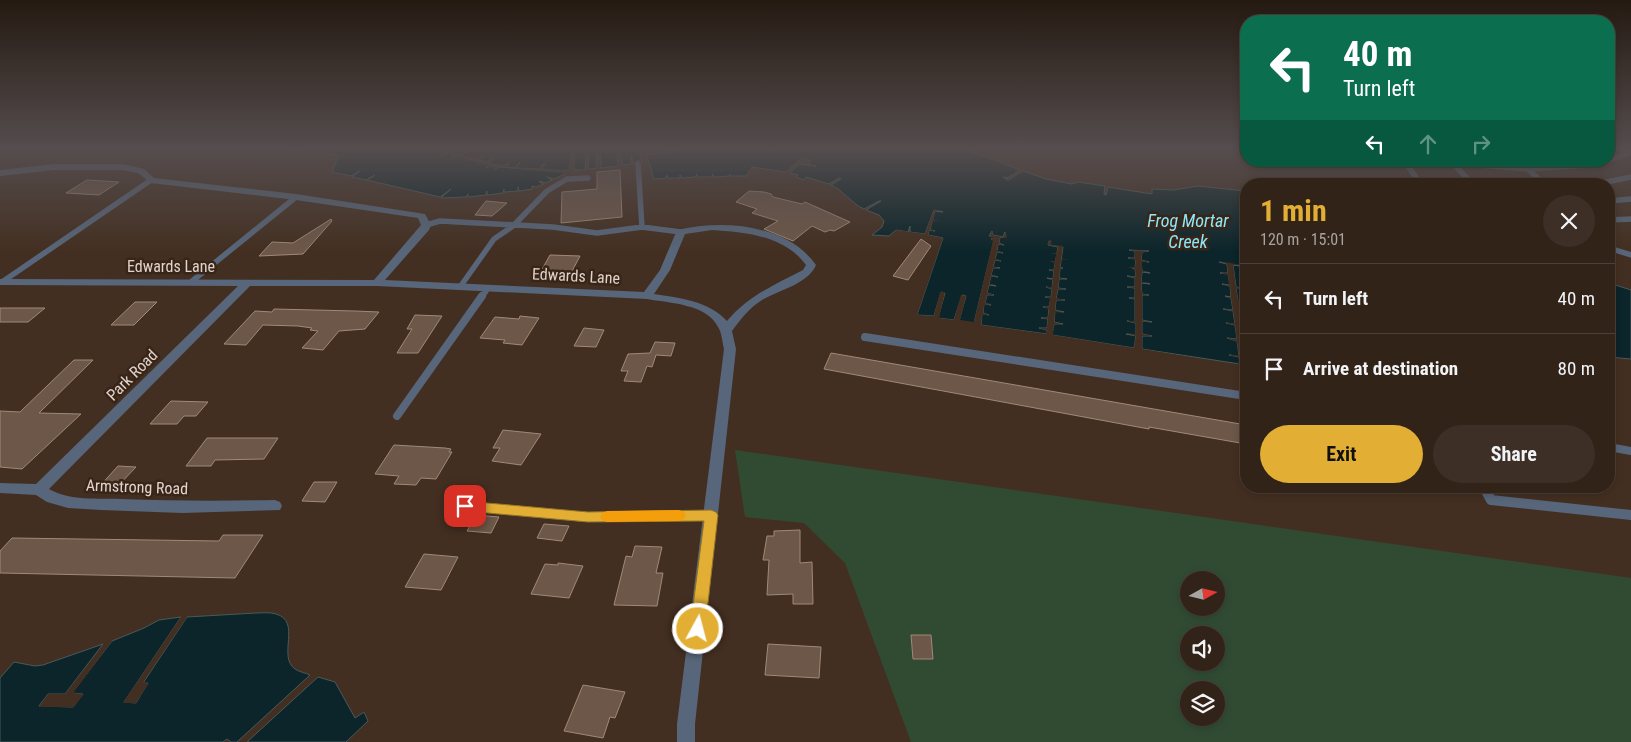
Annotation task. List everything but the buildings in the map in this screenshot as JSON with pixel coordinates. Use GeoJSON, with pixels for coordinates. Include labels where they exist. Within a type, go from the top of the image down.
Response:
{"type":"FeatureCollection","features":[{"type":"Feature","properties":{"kind":"street"},"geometry":{"type":"LineString","coordinates":[[173,183],[296,197],[422,216],[426,225],[416,241],[377,283]]}},
{"type":"Feature","properties":{"kind":"street"},"geometry":{"type":"LineString","coordinates":[[647,296],[665,270],[681,232],[694,227],[717,226],[738,229],[791,244],[807,256],[811,265],[808,272],[758,298],[743,309],[725,331],[730,349],[686,724],[686,742]]}},
{"type":"Feature","properties":{"kind":"street","name":"Edwards Lane"},"geometry":{"type":"LineString","coordinates":[[1,282],[377,283],[647,296],[699,307],[722,322],[725,331]]}},
{"type":"Feature","properties":{"kind":"street","name":"Park Road"},"geometry":{"type":"LineString","coordinates":[[39,490],[247,283]]}},
{"type":"Feature","properties":{"kind":"street","name":"Armstrong Road"},"geometry":{"type":"LineString","coordinates":[[0,488],[39,490],[52,498],[68,502],[182,507],[276,506]]}},
{"type":"Feature","properties":{"kind":"lane"},"geometry":{"type":"LineString","coordinates":[[1,282],[147,183]]}},
{"type":"Feature","properties":{"kind":"lane"},"geometry":{"type":"LineString","coordinates":[[460,287],[494,239],[512,226],[547,191],[563,183]]}},
{"type":"Feature","properties":{"kind":"lane"},"geometry":{"type":"LineString","coordinates":[[639,183],[642,227]]}},
{"type":"Feature","properties":{"kind":"lane"},"geometry":{"type":"LineString","coordinates":[[192,282],[296,197]]}},
{"type":"Feature","properties":{"kind":"lane"},"geometry":{"type":"LineString","coordinates":[[1615,200],[1631,199]]}},
{"type":"Feature","properties":{"kind":"lane"},"geometry":{"type":"LineString","coordinates":[[1615,220],[1631,219]]}},
{"type":"Feature","properties":{"kind":"lane"},"geometry":{"type":"LineString","coordinates":[[426,225],[440,221],[553,227],[597,233],[642,227],[681,232]]}},
{"type":"Feature","properties":{"kind":"lane"},"geometry":{"type":"LineString","coordinates":[[1615,250],[1631,255]]}},
{"type":"Feature","properties":{"kind":"lane"},"geometry":{"type":"LineString","coordinates":[[397,416],[488,288]]}},
{"type":"Feature","properties":{"kind":"lane"},"geometry":{"type":"LineString","coordinates":[[865,337],[1240,395]]}},
{"type":"Feature","properties":{"kind":"lane"},"geometry":{"type":"LineString","coordinates":[[1615,448],[1631,451]]}},
{"type":"Feature","properties":{"kind":"lane"},"geometry":{"type":"LineString","coordinates":[[1487,493],[1491,500],[1631,515]]}},
{"type":"Feature","properties":{"kind":"lane"},"geometry":{"type":"LineString","coordinates":[[465,506],[588,517],[711,515]]}},
{"type":"Feature","properties":{"kind":"green space"},"geometry":{"type":"Polygon","coordinates":[[[735,450],[1631,578],[1631,742],[911,742],[845,563],[804,523],[745,517],[735,450]]]}},
{"type":"Feature","properties":{"kind":"water"},"geometry":{"type":"Polygon","coordinates":[[[378,183],[544,184],[536,187],[532,186],[532,189],[519,191],[518,187],[518,191],[504,192],[504,189],[503,193],[487,195],[487,191],[486,195],[468,197],[468,194],[466,197],[441,198],[451,189],[440,197],[378,183]]]}},
{"type":"Feature","properties":{"kind":"water","name":"Frog Mortar Creek"},"geometry":{"type":"Polygon","coordinates":[[[835,183],[1082,183],[1105,186],[1104,194],[1106,195],[1108,187],[1152,194],[1152,189],[1173,190],[1198,186],[1240,190],[1240,266],[1219,262],[1227,264],[1228,273],[1220,273],[1228,274],[1230,285],[1222,284],[1230,286],[1231,297],[1225,296],[1231,298],[1233,310],[1223,309],[1233,311],[1235,324],[1226,323],[1235,325],[1237,339],[1227,338],[1237,341],[1239,356],[1229,355],[1239,357],[1240,364],[1142,349],[1142,336],[1152,336],[1142,334],[1142,321],[1152,322],[1142,320],[1142,295],[1149,295],[1142,294],[1141,283],[1150,284],[1141,282],[1142,272],[1150,273],[1142,271],[1141,261],[1149,262],[1141,260],[1142,252],[1149,251],[1129,250],[1135,251],[1135,258],[1128,258],[1136,259],[1135,268],[1132,268],[1135,269],[1136,277],[1127,276],[1135,278],[1135,287],[1127,287],[1135,288],[1135,298],[1129,298],[1135,299],[1135,322],[1127,321],[1136,323],[1136,335],[1126,334],[1136,336],[1134,348],[1052,335],[1054,324],[1063,324],[1054,322],[1055,311],[1064,312],[1055,310],[1056,300],[1065,300],[1056,299],[1058,289],[1066,289],[1058,288],[1059,279],[1067,279],[1059,278],[1060,269],[1063,268],[1060,268],[1063,247],[1050,245],[1051,241],[1049,241],[1048,245],[1058,247],[1054,270],[1049,270],[1054,271],[1053,279],[1047,278],[1053,280],[1052,288],[1046,287],[1052,289],[1051,297],[1045,297],[1051,298],[1049,307],[1043,307],[1049,308],[1048,318],[1041,318],[1048,319],[1047,328],[1039,328],[1047,330],[1047,334],[981,325],[982,314],[989,315],[983,313],[984,304],[991,305],[985,303],[987,295],[994,295],[987,293],[989,285],[996,286],[989,284],[991,276],[998,277],[991,275],[993,268],[1000,268],[993,267],[995,260],[1001,261],[995,259],[997,252],[1003,253],[997,251],[998,244],[1004,245],[999,243],[1000,237],[1003,237],[993,235],[992,231],[989,236],[995,237],[991,239],[994,240],[974,323],[959,321],[966,296],[962,295],[954,320],[938,318],[945,293],[941,292],[934,316],[917,315],[943,238],[928,235],[929,230],[935,231],[930,230],[935,211],[943,212],[934,210],[925,234],[910,232],[910,226],[908,232],[896,230],[889,236],[872,235],[882,227],[884,221],[879,215],[866,210],[881,201],[864,209],[831,185],[835,183]]]}},
{"type":"Feature","properties":{"kind":"water","name":"Frog Mortar Creek"},"geometry":{"type":"Polygon","coordinates":[[[1233,265],[1240,266],[1240,288],[1236,287],[1233,265]]]}},
{"type":"Feature","properties":{"kind":"water"},"geometry":{"type":"Polygon","coordinates":[[[1615,285],[1631,290],[1631,359],[1615,358],[1615,285]]]}},
{"type":"Feature","properties":{"kind":"water"},"geometry":{"type":"Polygon","coordinates":[[[1236,288],[1240,288],[1240,301],[1238,301],[1236,288]]]}},
{"type":"Feature","properties":{"kind":"water"},"geometry":{"type":"Polygon","coordinates":[[[274,613],[284,618],[289,631],[288,656],[290,663],[295,669],[310,675],[237,742],[231,742],[227,739],[223,742],[0,742],[0,678],[14,662],[35,666],[43,665],[103,644],[65,694],[48,694],[39,706],[73,707],[83,694],[72,693],[112,641],[159,620],[181,617],[124,702],[136,703],[148,683],[143,683],[187,617],[274,613]]]}},
{"type":"Feature","properties":{"kind":"water"},"geometry":{"type":"Polygon","coordinates":[[[318,677],[335,682],[355,718],[364,712],[368,721],[346,742],[247,742],[318,677]]]}},
{"type":"Feature","properties":{"kind":"pier"},"geometry":{"type":"Polygon","coordinates":[[[934,210],[944,211],[935,211],[933,220],[941,221],[933,221],[930,229],[937,232],[929,230],[928,235],[943,238],[917,315],[934,316],[940,292],[945,292],[939,318],[954,320],[961,295],[966,296],[960,320],[974,322],[993,241],[991,239],[994,239],[994,237],[988,236],[991,235],[992,230],[993,235],[1003,237],[1006,232],[1007,238],[1000,237],[999,243],[1005,245],[998,244],[997,250],[1003,253],[997,252],[995,258],[1002,261],[995,260],[993,266],[1000,269],[993,268],[991,275],[998,277],[991,276],[989,284],[996,285],[989,285],[987,293],[994,295],[987,295],[985,303],[992,304],[984,305],[983,313],[989,315],[982,315],[981,325],[1046,334],[1047,330],[1039,328],[1047,328],[1048,319],[1041,318],[1048,318],[1049,309],[1042,307],[1049,307],[1050,298],[1044,297],[1051,297],[1052,289],[1045,287],[1052,287],[1053,280],[1047,279],[1053,279],[1054,271],[1048,270],[1054,270],[1055,263],[1049,261],[1055,261],[1056,254],[1049,253],[1057,253],[1058,247],[1048,245],[1049,240],[1051,245],[1063,246],[1061,259],[1069,260],[1061,260],[1060,268],[1063,269],[1060,269],[1059,278],[1067,280],[1059,279],[1058,288],[1066,289],[1058,289],[1056,298],[1065,300],[1056,300],[1055,310],[1064,313],[1055,312],[1054,322],[1064,325],[1054,324],[1053,335],[1134,348],[1136,336],[1126,333],[1136,334],[1136,323],[1126,321],[1135,321],[1135,299],[1129,298],[1135,298],[1135,288],[1127,287],[1135,287],[1135,278],[1127,276],[1136,277],[1135,269],[1128,267],[1135,267],[1136,260],[1128,258],[1135,258],[1135,251],[1128,250],[1149,251],[1142,252],[1141,260],[1149,262],[1142,262],[1142,271],[1150,272],[1142,272],[1141,282],[1150,283],[1141,283],[1142,294],[1150,295],[1142,295],[1142,320],[1152,323],[1142,321],[1142,334],[1152,336],[1142,336],[1142,349],[1238,365],[1239,357],[1228,355],[1239,355],[1237,341],[1226,338],[1237,339],[1235,325],[1225,323],[1235,323],[1233,311],[1223,309],[1233,310],[1231,298],[1224,297],[1231,297],[1230,286],[1222,284],[1229,285],[1228,275],[1220,273],[1228,273],[1227,264],[1219,261],[1240,265],[1233,265],[1236,287],[1240,288],[1236,289],[1238,300],[1240,300],[1238,302],[1240,334],[1231,266],[1240,346],[1240,367],[1140,350],[1139,252],[1138,348],[1135,351],[1050,336],[1060,249],[1048,336],[979,327],[978,323],[997,238],[975,324],[958,323],[960,309],[954,323],[938,320],[936,317],[916,317],[915,314],[940,240],[894,233],[896,230],[925,234],[934,210]]]}},
{"type":"Feature","properties":{"kind":"pier"},"geometry":{"type":"Polygon","coordinates":[[[181,617],[187,617],[143,682],[149,683],[136,703],[123,703],[181,617]]]}},
{"type":"Feature","properties":{"kind":"pier"},"geometry":{"type":"Polygon","coordinates":[[[112,641],[73,693],[84,694],[74,707],[39,707],[48,694],[65,694],[105,643],[67,696],[50,697],[44,704],[72,705],[79,696],[71,696],[70,692],[107,642],[112,641]]]}},
{"type":"Feature","properties":{"kind":"slow traffic"},"geometry":{"type":"LineString","coordinates":[[607,517],[679,516]]}},
{"type":"Feature","properties":{"kind":"route"},"geometry":{"type":"LineString","coordinates":[[465,506],[588,517],[711,515],[698,629]]}}]}
